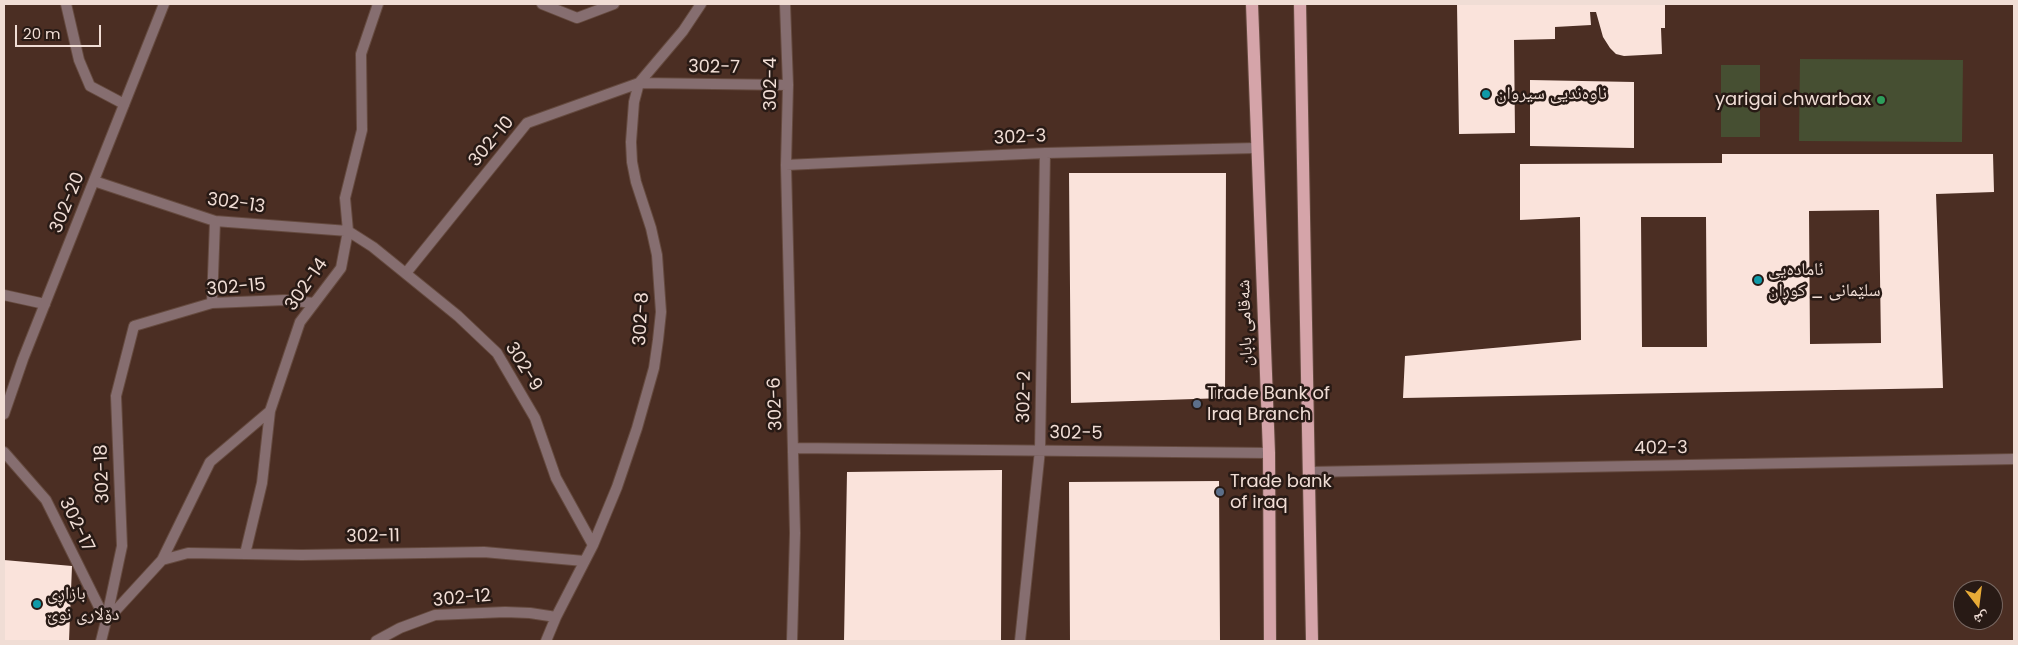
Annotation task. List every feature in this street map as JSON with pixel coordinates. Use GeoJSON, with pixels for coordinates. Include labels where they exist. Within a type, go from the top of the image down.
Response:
{"type":"FeatureCollection","features":[{"type":"Feature","properties":{"kind":"main road","name":"شەقامی بابان"},"geometry":{"type":"LineString","coordinates":[[1252,4],[1269,453],[1270,641]]}},
{"type":"Feature","properties":{"kind":"main road"},"geometry":{"type":"LineString","coordinates":[[1304,4],[1300,10],[1312,641]]}},
{"type":"Feature","properties":{"kind":"street"},"geometry":{"type":"LineString","coordinates":[[66,4],[79,60],[90,86],[124,104]]}},
{"type":"Feature","properties":{"kind":"street","name":"302-20"},"geometry":{"type":"LineString","coordinates":[[4,414],[45,304],[164,4]]}},
{"type":"Feature","properties":{"kind":"street","name":"302-14"},"geometry":{"type":"LineString","coordinates":[[245,554],[262,483],[270,411],[300,322],[341,268],[348,231],[345,198],[362,130],[361,54],[378,4]]}},
{"type":"Feature","properties":{"kind":"street"},"geometry":{"type":"LineString","coordinates":[[542,4],[577,18],[614,4]]}},
{"type":"Feature","properties":{"kind":"street","name":"302-8"},"geometry":{"type":"LineString","coordinates":[[546,641],[593,544],[617,487],[637,428],[654,368],[661,312],[657,255],[651,228],[636,182],[630,142],[633,112],[639,83],[683,31],[701,4]]}},
{"type":"Feature","properties":{"kind":"street","name":"302-4"},"geometry":{"type":"LineString","coordinates":[[784,4],[788,85],[786,165]]}},
{"type":"Feature","properties":{"kind":"street","name":"302-7"},"geometry":{"type":"LineString","coordinates":[[639,83],[788,85]]}},
{"type":"Feature","properties":{"kind":"street","name":"302-10"},"geometry":{"type":"LineString","coordinates":[[406,273],[527,123],[639,83]]}},
{"type":"Feature","properties":{"kind":"street","name":"302-3"},"geometry":{"type":"LineString","coordinates":[[786,165],[1045,153],[1256,148]]}},
{"type":"Feature","properties":{"kind":"street","name":"302-2"},"geometry":{"type":"LineString","coordinates":[[1020,641],[1040,450],[1045,153]]}},
{"type":"Feature","properties":{"kind":"street","name":"302-6"},"geometry":{"type":"LineString","coordinates":[[786,165],[794,448],[795,533],[792,641]]}},
{"type":"Feature","properties":{"kind":"street","name":"302-13"},"geometry":{"type":"LineString","coordinates":[[94,181],[215,221],[348,231]]}},
{"type":"Feature","properties":{"kind":"street"},"geometry":{"type":"LineString","coordinates":[[212,303],[215,221]]}},
{"type":"Feature","properties":{"kind":"street","name":"302-9"},"geometry":{"type":"LineString","coordinates":[[348,231],[373,247],[406,273],[458,316],[497,352],[535,418],[556,478],[593,544]]}},
{"type":"Feature","properties":{"kind":"street"},"geometry":{"type":"LineString","coordinates":[[4,295],[45,304]]}},
{"type":"Feature","properties":{"kind":"street","name":"302-15"},"geometry":{"type":"LineString","coordinates":[[134,326],[212,303],[284,300],[314,303]]}},
{"type":"Feature","properties":{"kind":"street","name":"302-18"},"geometry":{"type":"LineString","coordinates":[[102,641],[122,546],[116,396],[134,326]]}},
{"type":"Feature","properties":{"kind":"street"},"geometry":{"type":"LineString","coordinates":[[106,621],[162,560],[210,462],[270,411]]}},
{"type":"Feature","properties":{"kind":"street","name":"302-5"},"geometry":{"type":"LineString","coordinates":[[794,448],[1269,453]]}},
{"type":"Feature","properties":{"kind":"street","name":"302-17"},"geometry":{"type":"LineString","coordinates":[[4,452],[46,500],[106,621]]}},
{"type":"Feature","properties":{"kind":"street","name":"402-3"},"geometry":{"type":"LineString","coordinates":[[1308,472],[2014,459]]}},
{"type":"Feature","properties":{"kind":"street","name":"302-11"},"geometry":{"type":"LineString","coordinates":[[162,560],[188,553],[484,552],[584,561]]}},
{"type":"Feature","properties":{"kind":"street","name":"302-12"},"geometry":{"type":"LineString","coordinates":[[376,641],[400,628],[434,615],[454,612],[530,612],[556,617]]}},
{"type":"Feature","properties":{"kind":"green space","name":"yarigai chwarbax"},"geometry":{"type":"Polygon","coordinates":[[[1800,59],[1963,60],[1962,142],[1799,141],[1800,59]]]}},
{"type":"Feature","properties":{"kind":"green space"},"geometry":{"type":"Polygon","coordinates":[[[1721,65],[1760,65],[1760,137],[1721,137],[1721,65]]]}},
{"type":"Feature","properties":{"kind":"building","name":"ناوەندیی سیروان"},"geometry":{"type":"Polygon","coordinates":[[[1457,4],[1665,4],[1665,28],[1661,28],[1662,54],[1624,56],[1616,54],[1603,37],[1596,12],[1590,12],[1591,25],[1555,27],[1555,39],[1514,40],[1515,133],[1459,134],[1457,4]]]}},
{"type":"Feature","properties":{"kind":"building"},"geometry":{"type":"Polygon","coordinates":[[[1530,80],[1634,82],[1634,148],[1530,146],[1530,80]]]}},
{"type":"Feature","properties":{"kind":"building","name":"ئامادەیی سلێمانی _ کوڕان"},"geometry":{"type":"Polygon","coordinates":[[[1722,154],[1993,154],[1994,192],[1936,194],[1943,388],[1403,398],[1405,356],[1581,340],[1580,217],[1520,220],[1520,164],[1722,163],[1722,154]],[[1879,210],[1809,211],[1810,344],[1881,343],[1879,210]],[[1641,217],[1642,347],[1707,347],[1706,217],[1641,217]]]}},
{"type":"Feature","properties":{"kind":"building"},"geometry":{"type":"Polygon","coordinates":[[[1069,173],[1226,173],[1225,398],[1071,403],[1069,173]]]}},
{"type":"Feature","properties":{"kind":"building"},"geometry":{"type":"Polygon","coordinates":[[[1002,470],[1001,641],[844,641],[847,472],[1002,470]]]}},
{"type":"Feature","properties":{"kind":"building"},"geometry":{"type":"Polygon","coordinates":[[[1219,481],[1220,641],[1070,641],[1069,482],[1219,481]]]}},
{"type":"Feature","properties":{"kind":"building","name":"بازاڕی دۆلاری نوێ"},"geometry":{"type":"Polygon","coordinates":[[[4,560],[72,566],[69,641],[4,641],[4,560]]]}},
{"type":"Feature","properties":{"kind":"place","name":"ناوەندیی سیروان"},"geometry":{"type":"Point","coordinates":[1486,94]}},
{"type":"Feature","properties":{"kind":"place","name":"yarigai chwarbax"},"geometry":{"type":"Point","coordinates":[1881,100]}},
{"type":"Feature","properties":{"kind":"place","name":"ئامادەیی سلێمانی _ کوڕان"},"geometry":{"type":"Point","coordinates":[1758,280]}},
{"type":"Feature","properties":{"kind":"place","name":"Trade Bank of Iraq Branch"},"geometry":{"type":"Point","coordinates":[1197,404]}},
{"type":"Feature","properties":{"kind":"place","name":"Trade bank of iraq"},"geometry":{"type":"Point","coordinates":[1220,492]}},
{"type":"Feature","properties":{"kind":"place","name":"بازاڕی دۆلاری نوێ"},"geometry":{"type":"Point","coordinates":[37,604]}}]}
